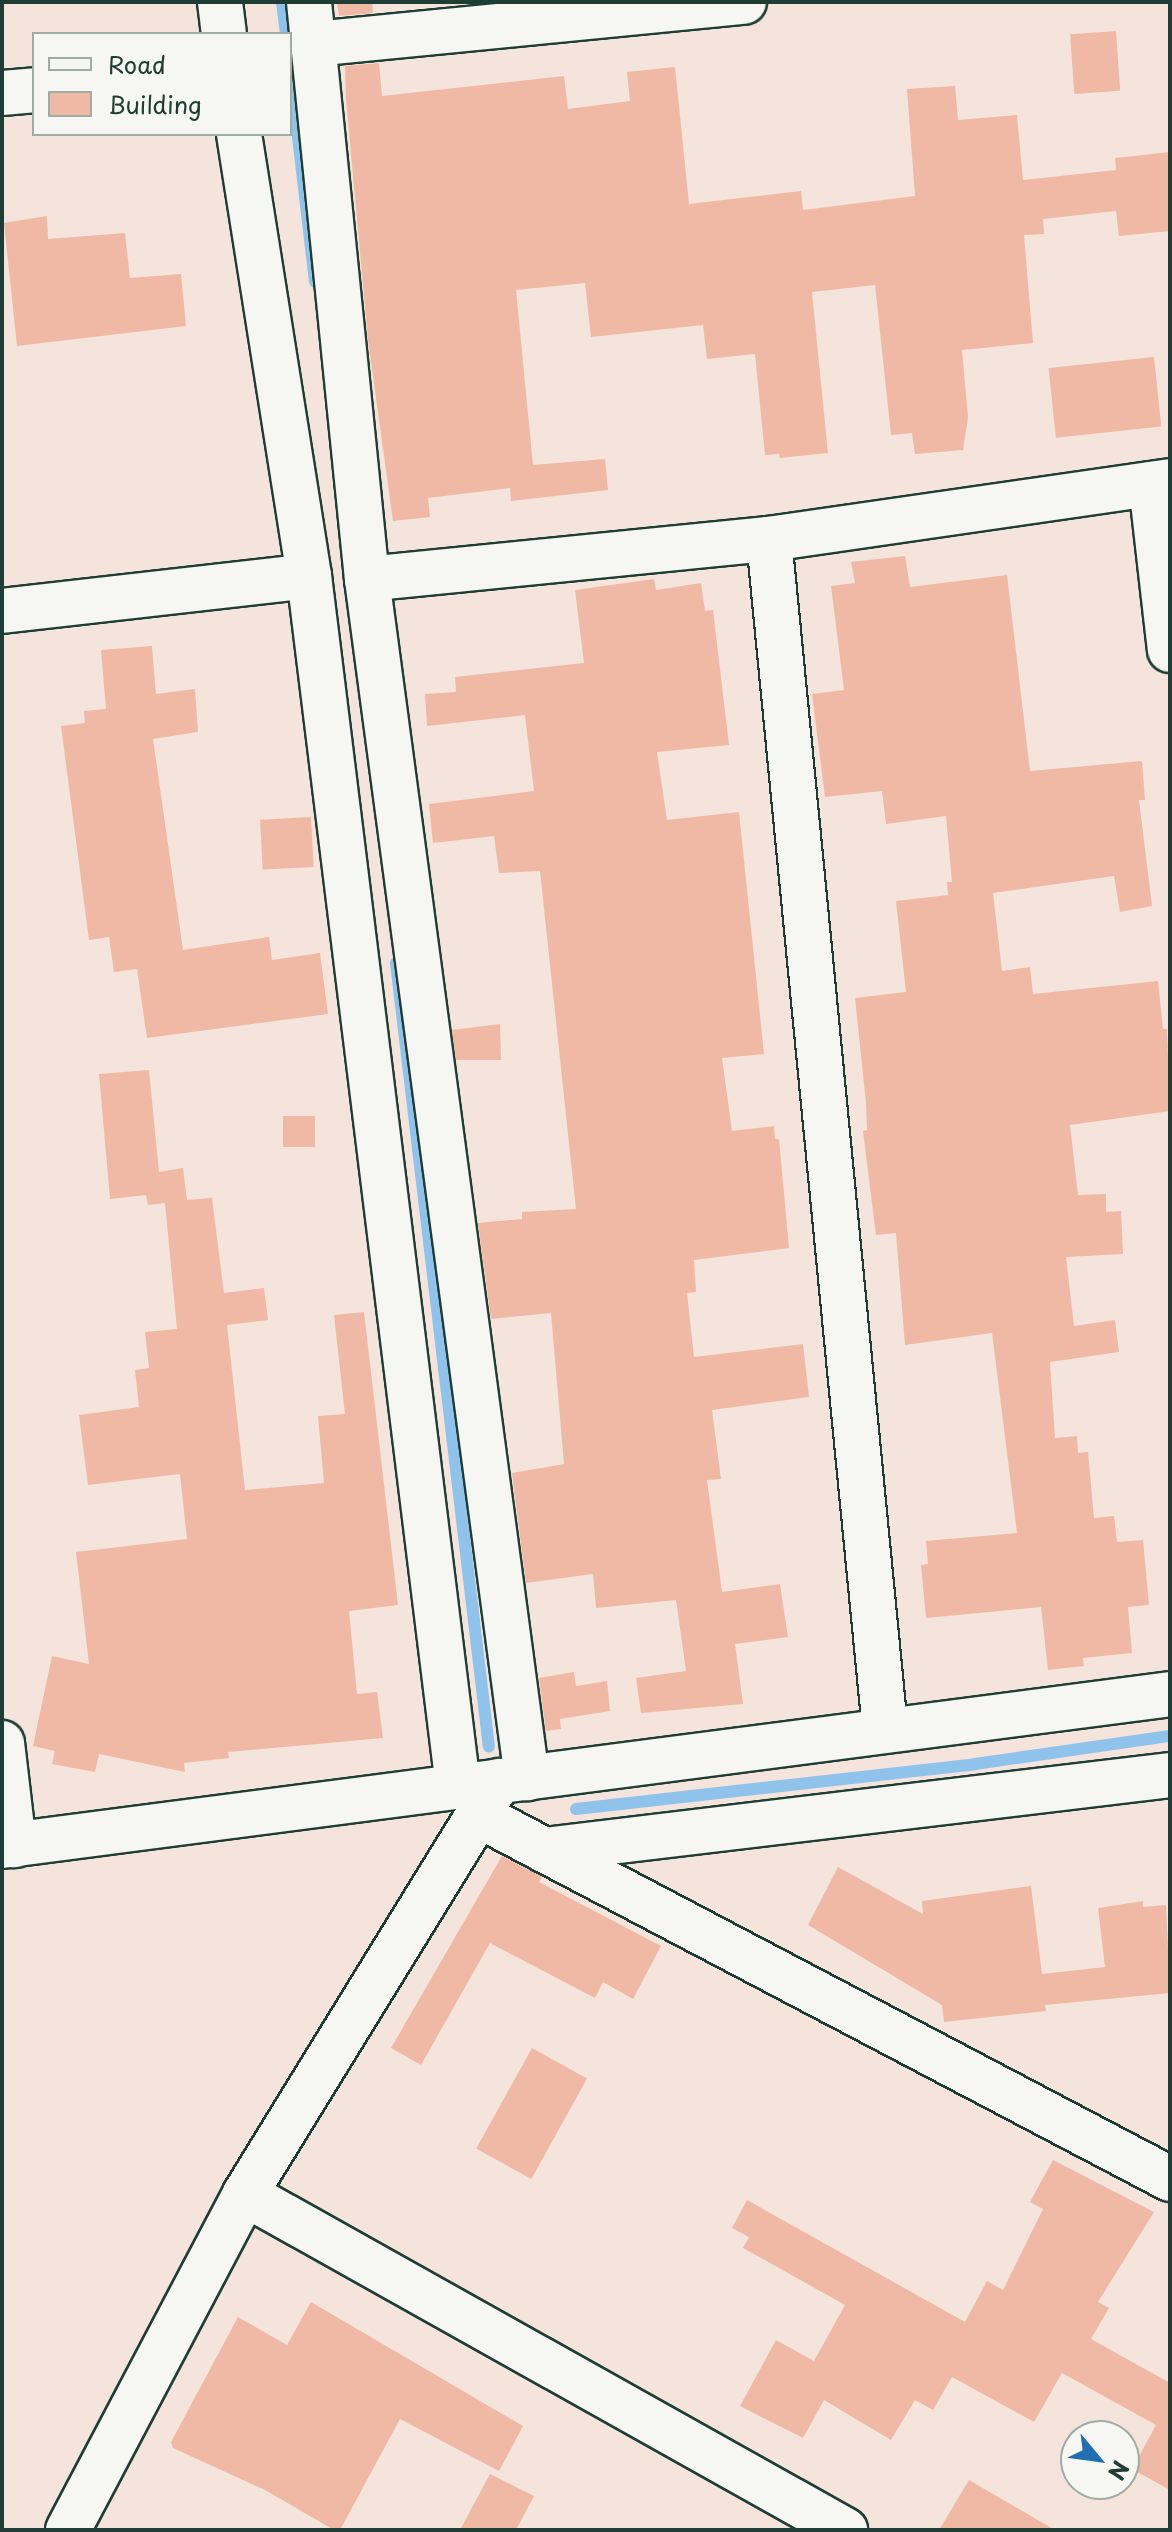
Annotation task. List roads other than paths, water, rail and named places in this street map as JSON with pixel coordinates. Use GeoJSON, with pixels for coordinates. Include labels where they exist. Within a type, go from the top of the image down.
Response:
{"type":"FeatureCollection","features":[{"type":"Feature","properties":{"kind":"street"},"geometry":{"type":"LineString","coordinates":[[220,2],[224,32]]}},
{"type":"Feature","properties":{"kind":"street"},"geometry":{"type":"LineString","coordinates":[[68,2530],[245,2194],[490,1790],[312,23],[744,2]]}},
{"type":"Feature","properties":{"kind":"street"},"geometry":{"type":"LineString","coordinates":[[2,93],[32,90]]}},
{"type":"Feature","properties":{"kind":"street"},"geometry":{"type":"LineString","coordinates":[[239,136],[309,576],[490,1790],[544,1850],[1170,2179]]}},
{"type":"Feature","properties":{"kind":"street"},"geometry":{"type":"LineString","coordinates":[[367,579],[769,539],[1161,482],[1170,650]]}},
{"type":"Feature","properties":{"kind":"street"},"geometry":{"type":"LineString","coordinates":[[769,539],[885,1729]]}},
{"type":"Feature","properties":{"kind":"street"},"geometry":{"type":"LineString","coordinates":[[2,611],[309,576]]}},
{"type":"Feature","properties":{"kind":"street"},"geometry":{"type":"LineString","coordinates":[[2,1743],[8,1845],[490,1790],[885,1729],[1170,1694]]}},
{"type":"Feature","properties":{"kind":"street"},"geometry":{"type":"LineString","coordinates":[[544,1850],[1170,1775]]}},
{"type":"Feature","properties":{"kind":"street"},"geometry":{"type":"LineString","coordinates":[[245,2194],[801,2519],[845,2530]]}},
{"type":"Feature","properties":{"kind":"waterway"},"geometry":{"type":"LineString","coordinates":[[282,2],[286,32]]}},
{"type":"Feature","properties":{"kind":"waterway"},"geometry":{"type":"LineString","coordinates":[[292,86],[315,282]]}},
{"type":"Feature","properties":{"kind":"waterway"},"geometry":{"type":"LineString","coordinates":[[396,963],[489,1747]]}},
{"type":"Feature","properties":{"kind":"waterway"},"geometry":{"type":"LineString","coordinates":[[576,1809],[975,1764],[1170,1736]]}}]}
